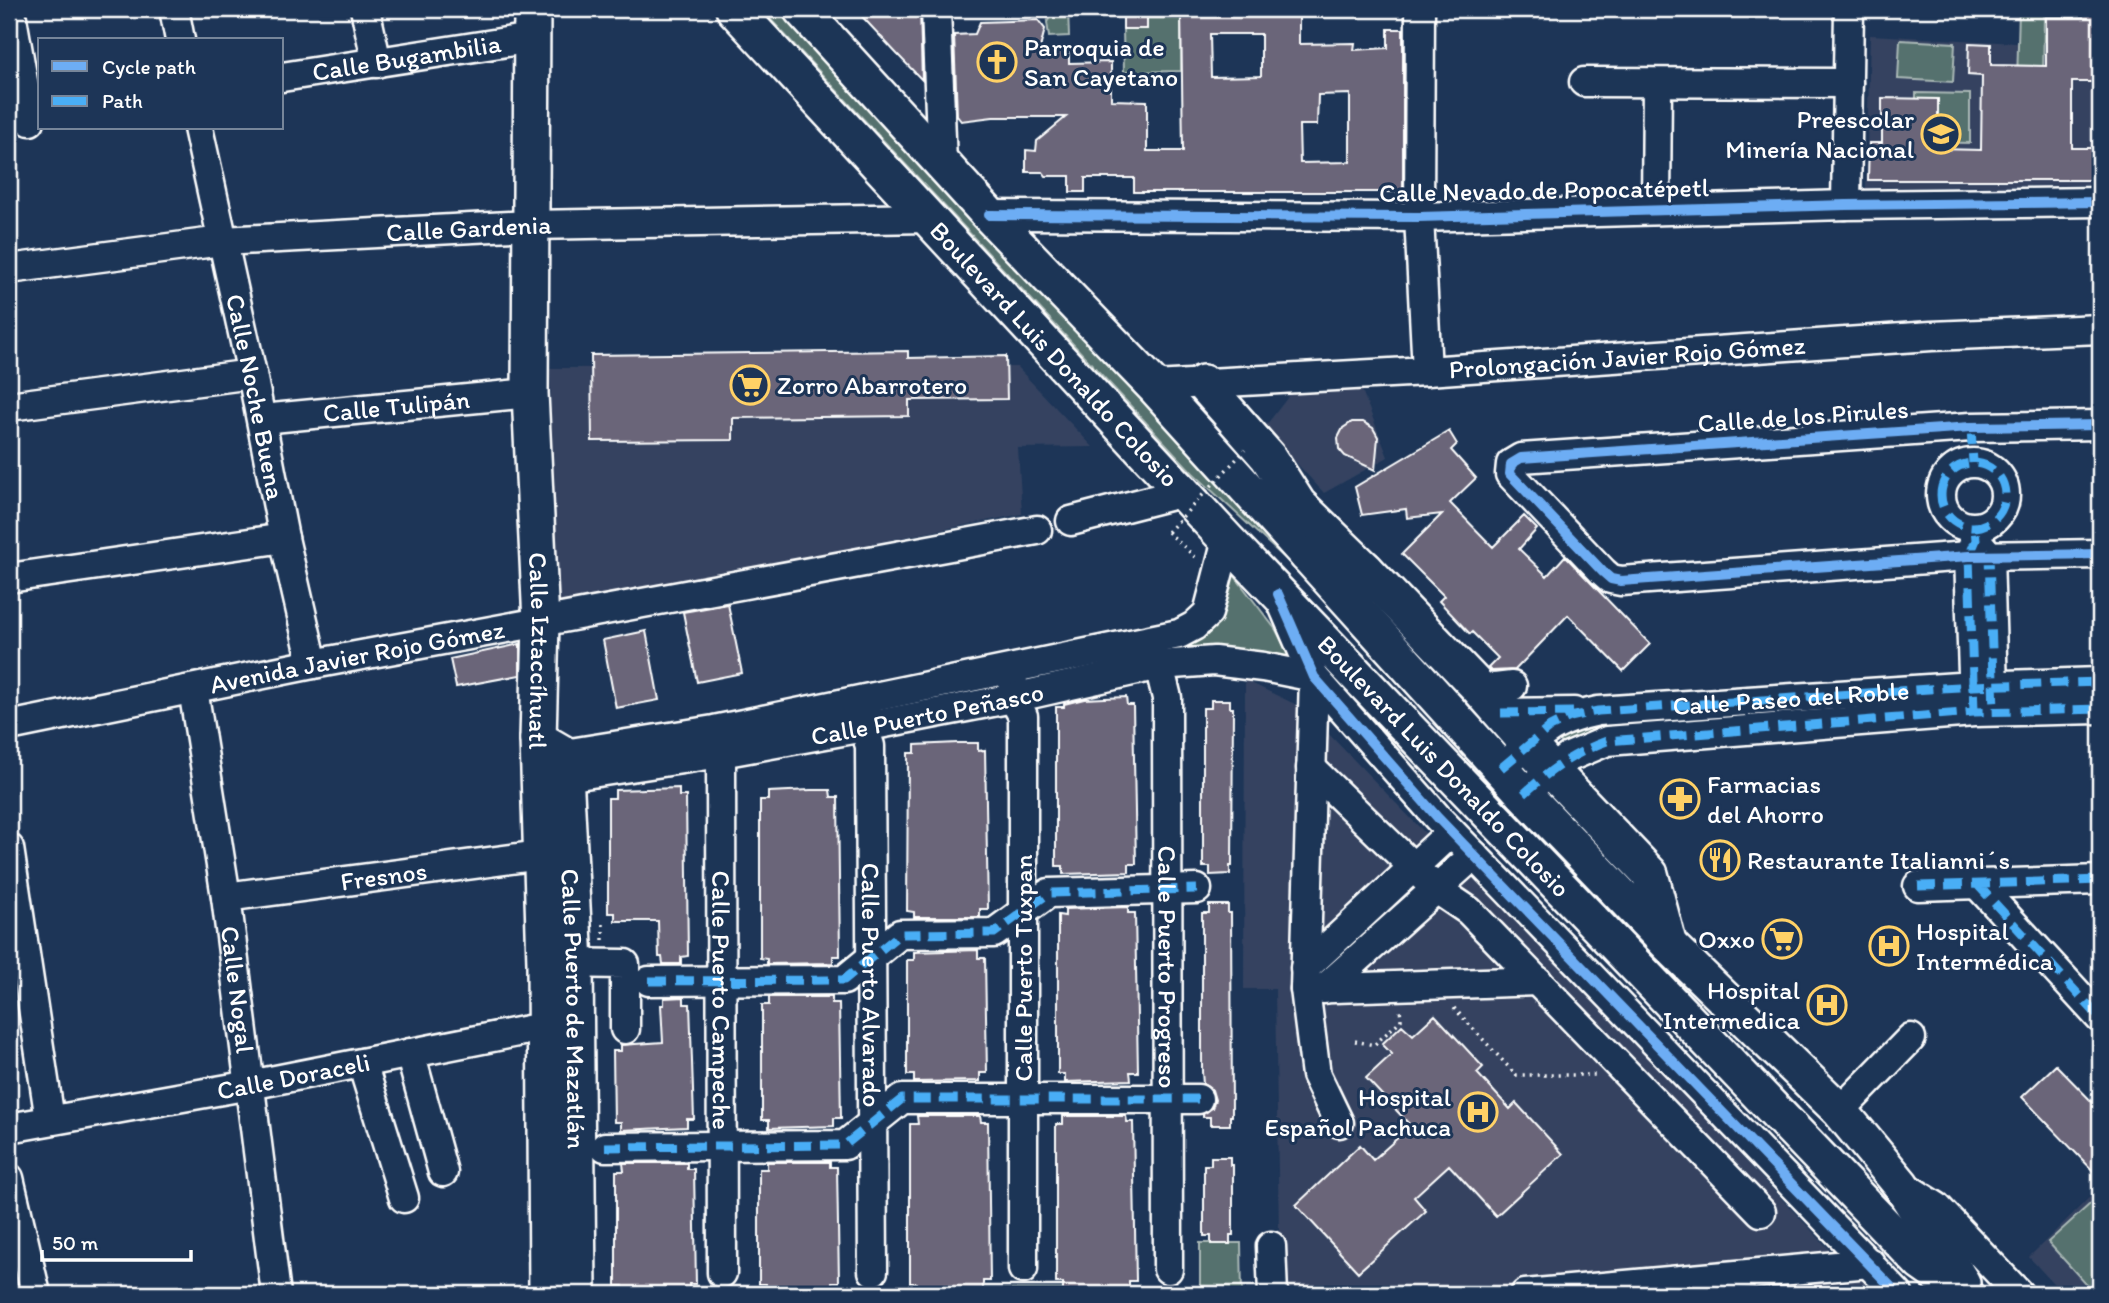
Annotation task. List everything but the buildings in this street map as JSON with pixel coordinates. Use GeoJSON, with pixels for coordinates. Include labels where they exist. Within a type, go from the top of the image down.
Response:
{"type":"FeatureCollection","features":[{"type":"Feature","properties":{"kind":"main road","name":"Boulevard Luis Donaldo Colosio"},"geometry":{"type":"LineString","coordinates":[[734,9],[1278,594],[1921,1263],[1967,1294]]}},
{"type":"Feature","properties":{"kind":"main road","name":"Boulevard Luis Donaldo Colosio"},"geometry":{"type":"LineString","coordinates":[[801,9],[989,215],[1154,386],[1524,794],[1669,945],[1840,1111],[1901,1185],[1967,1294]]}},
{"type":"Feature","properties":{"kind":"main road","name":"Calle Iztaccíhuatl"},"geometry":{"type":"LineString","coordinates":[[532,24],[530,393],[549,762],[541,855],[560,963]]}},
{"type":"Feature","properties":{"kind":"main road"},"geometry":{"type":"LineString","coordinates":[[1203,383],[1268,457],[1298,504],[1517,718],[1650,874],[1669,945]]}},
{"type":"Feature","properties":{"kind":"main road"},"geometry":{"type":"LineString","coordinates":[[1307,555],[1366,570]]}},
{"type":"Feature","properties":{"kind":"main road","name":"Calle Puerto de Mazatlán"},"geometry":{"type":"LineString","coordinates":[[549,762],[561,1024],[578,1294]]}},
{"type":"Feature","properties":{"kind":"main road"},"geometry":{"type":"LineString","coordinates":[[547,1294],[561,1024]]}},
{"type":"Feature","properties":{"kind":"street"},"geometry":{"type":"LineString","coordinates":[[174,9],[180,38]]}},
{"type":"Feature","properties":{"kind":"street"},"geometry":{"type":"LineString","coordinates":[[365,9],[377,63]]}},
{"type":"Feature","properties":{"kind":"street"},"geometry":{"type":"LineString","coordinates":[[936,9],[942,164]]}},
{"type":"Feature","properties":{"kind":"street"},"geometry":{"type":"LineString","coordinates":[[1420,9],[1419,217],[1427,371]]}},
{"type":"Feature","properties":{"kind":"street"},"geometry":{"type":"LineString","coordinates":[[1846,205],[1849,9]]}},
{"type":"Feature","properties":{"kind":"street"},"geometry":{"type":"LineString","coordinates":[[12,18],[26,121]]}},
{"type":"Feature","properties":{"kind":"street","name":"Calle Bugambilia"},"geometry":{"type":"LineString","coordinates":[[284,77],[377,63],[532,24]]}},
{"type":"Feature","properties":{"kind":"street"},"geometry":{"type":"LineString","coordinates":[[1584,82],[1848,83]]}},
{"type":"Feature","properties":{"kind":"street"},"geometry":{"type":"LineString","coordinates":[[1656,209],[1657,83]]}},
{"type":"Feature","properties":{"kind":"street","name":"Calle Noche Buena"},"geometry":{"type":"LineString","coordinates":[[198,130],[253,374],[284,538],[313,664]]}},
{"type":"Feature","properties":{"kind":"street","name":"Calle Nevado de Popocatépetl"},"geometry":{"type":"LineString","coordinates":[[989,215],[1419,217],[1656,209],[2100,202]]}},
{"type":"Feature","properties":{"kind":"street","name":"Calle Gardenia"},"geometry":{"type":"LineString","coordinates":[[9,269],[222,241],[530,225],[929,218]]}},
{"type":"Feature","properties":{"kind":"street","name":"Prolongación Javier Rojo Gómez"},"geometry":{"type":"LineString","coordinates":[[1154,386],[1427,371],[1931,336],[2100,329]]}},
{"type":"Feature","properties":{"kind":"street"},"geometry":{"type":"LineString","coordinates":[[9,406],[253,374]]}},
{"type":"Feature","properties":{"kind":"street","name":"Calle Tulipán"},"geometry":{"type":"LineString","coordinates":[[262,419],[530,393]]}},
{"type":"Feature","properties":{"kind":"street","name":"Calle de los Pirules"},"geometry":{"type":"LineString","coordinates":[[1977,545],[1621,581],[1611,579],[1510,474],[1511,464],[1521,458],[1971,427],[2100,425]]}},
{"type":"Feature","properties":{"kind":"street"},"geometry":{"type":"LineString","coordinates":[[1971,427],[1973,463]]}},
{"type":"Feature","properties":{"kind":"street"},"geometry":{"type":"LineString","coordinates":[[1983,699],[1977,545],[2001,512],[2006,493],[1999,475],[1982,464],[1973,463],[1953,470],[1942,487],[1941,497],[1949,516],[1977,545],[2100,554]]}},
{"type":"Feature","properties":{"kind":"street"},"geometry":{"type":"LineString","coordinates":[[1070,521],[1184,492]]}},
{"type":"Feature","properties":{"kind":"street","name":"Avenida Javier Rojo Gómez"},"geometry":{"type":"LineString","coordinates":[[9,726],[313,664],[1037,530]]}},
{"type":"Feature","properties":{"kind":"street"},"geometry":{"type":"LineString","coordinates":[[9,578],[284,538]]}},
{"type":"Feature","properties":{"kind":"street","name":"Calle Puerto Peñasco"},"geometry":{"type":"LineString","coordinates":[[549,762],[718,742],[863,713],[1012,670],[1179,634],[1194,626],[1208,612],[1227,540]]}},
{"type":"Feature","properties":{"kind":"street"},"geometry":{"type":"LineString","coordinates":[[1278,594],[1314,677],[1451,832],[1898,1294]]}},
{"type":"Feature","properties":{"kind":"street","name":"Calle Puerto Peñasco"},"geometry":{"type":"LineString","coordinates":[[863,713],[1013,698],[1159,665],[1214,661],[1314,677]]}},
{"type":"Feature","properties":{"kind":"street","name":"Calle Puerto Progreso"},"geometry":{"type":"LineString","coordinates":[[1159,665],[1167,698],[1168,1269]]}},
{"type":"Feature","properties":{"kind":"street","name":"Calle Puerto Tuxpan"},"geometry":{"type":"LineString","coordinates":[[1012,670],[1013,698],[1023,716],[1023,1269]]}},
{"type":"Feature","properties":{"kind":"street"},"geometry":{"type":"LineString","coordinates":[[1314,677],[1311,768],[1311,982],[1316,1075],[1339,1124]]}},
{"type":"Feature","properties":{"kind":"street","name":"Calle Paseo del Roble"},"geometry":{"type":"LineString","coordinates":[[1517,718],[1577,753],[1607,741],[1983,699],[2100,682]]}},
{"type":"Feature","properties":{"kind":"street","name":"Calle Nogal"},"geometry":{"type":"LineString","coordinates":[[192,689],[226,898],[276,1294]]}},
{"type":"Feature","properties":{"kind":"street","name":"Calle Paseo del Roble"},"geometry":{"type":"LineString","coordinates":[[1517,718],[1550,727],[1570,717],[1598,711],[1983,699],[2100,709]]}},
{"type":"Feature","properties":{"kind":"street","name":"Calle Puerto Alvarado"},"geometry":{"type":"LineString","coordinates":[[863,713],[870,746],[873,1271]]}},
{"type":"Feature","properties":{"kind":"street","name":"Calle Paseo del Roble"},"geometry":{"type":"LineString","coordinates":[[1501,768],[1517,718]]}},
{"type":"Feature","properties":{"kind":"street","name":"Calle Paseo del Roble"},"geometry":{"type":"LineString","coordinates":[[1517,718],[1524,794]]}},
{"type":"Feature","properties":{"kind":"street","name":"Calle Puerto Campeche"},"geometry":{"type":"LineString","coordinates":[[718,742],[722,981],[722,1273]]}},
{"type":"Feature","properties":{"kind":"street"},"geometry":{"type":"LineString","coordinates":[[1311,768],[1435,888],[1469,911],[1761,1212]]}},
{"type":"Feature","properties":{"kind":"street"},"geometry":{"type":"LineString","coordinates":[[1311,982],[1414,866],[1451,832]]}},
{"type":"Feature","properties":{"kind":"street"},"geometry":{"type":"LineString","coordinates":[[9,848],[50,1120]]}},
{"type":"Feature","properties":{"kind":"street","name":"Fresnos"},"geometry":{"type":"LineString","coordinates":[[226,898],[541,855]]}},
{"type":"Feature","properties":{"kind":"street"},"geometry":{"type":"LineString","coordinates":[[1311,982],[1474,855]]}},
{"type":"Feature","properties":{"kind":"street"},"geometry":{"type":"LineString","coordinates":[[1918,886],[2100,880]]}},
{"type":"Feature","properties":{"kind":"street"},"geometry":{"type":"LineString","coordinates":[[1976,883],[2100,1018]]}},
{"type":"Feature","properties":{"kind":"street"},"geometry":{"type":"LineString","coordinates":[[649,981],[844,980],[900,934],[994,933],[1049,893],[1197,889]]}},
{"type":"Feature","properties":{"kind":"street"},"geometry":{"type":"LineString","coordinates":[[560,963],[625,964],[625,1029]]}},
{"type":"Feature","properties":{"kind":"street"},"geometry":{"type":"LineString","coordinates":[[1311,982],[1538,981]]}},
{"type":"Feature","properties":{"kind":"street","name":"Calle Doraceli"},"geometry":{"type":"LineString","coordinates":[[9,1128],[250,1085],[561,1024]]}},
{"type":"Feature","properties":{"kind":"street"},"geometry":{"type":"LineString","coordinates":[[1840,1111],[1910,1038]]}},
{"type":"Feature","properties":{"kind":"street"},"geometry":{"type":"LineString","coordinates":[[410,1053],[443,1172]]}},
{"type":"Feature","properties":{"kind":"street"},"geometry":{"type":"LineString","coordinates":[[362,1063],[404,1198]]}},
{"type":"Feature","properties":{"kind":"street"},"geometry":{"type":"LineString","coordinates":[[605,1147],[845,1145],[902,1099],[1198,1099]]}},
{"type":"Feature","properties":{"kind":"street"},"geometry":{"type":"LineString","coordinates":[[9,1178],[36,1294]]}},
{"type":"Feature","properties":{"kind":"street"},"geometry":{"type":"LineString","coordinates":[[1901,1185],[1937,1207],[2019,1294]]}},
{"type":"Feature","properties":{"kind":"street"},"geometry":{"type":"LineString","coordinates":[[1271,1246],[1273,1294]]}},
{"type":"Feature","properties":{"kind":"street"},"geometry":{"type":"LineString","coordinates":[[1525,1294],[1700,1287],[1870,1263]]}},
{"type":"Feature","properties":{"kind":"path"},"geometry":{"type":"LineString","coordinates":[[1191,554],[1168,532],[1245,450]]}},
{"type":"Feature","properties":{"kind":"path"},"geometry":{"type":"LineString","coordinates":[[1356,1041],[1374,1045],[1383,1037],[1401,1020],[1399,1001]]}},
{"type":"Feature","properties":{"kind":"path"},"geometry":{"type":"LineString","coordinates":[[1452,1006],[1516,1075],[1630,1076]]}},
{"type":"Feature","properties":{"kind":"shaded area"},"geometry":{"type":"Polygon","coordinates":[[[2019,9],[2100,9],[2100,185],[1866,188],[1870,35],[2017,43],[2019,9]]]}},
{"type":"Feature","properties":{"kind":"shaded area"},"geometry":{"type":"Polygon","coordinates":[[[1017,367],[1093,447],[1018,448],[1022,514],[555,606],[550,368],[1017,367]]]}},
{"type":"Feature","properties":{"kind":"shaded area"},"geometry":{"type":"Polygon","coordinates":[[[1361,388],[1388,457],[1324,493],[1264,428],[1291,393],[1361,388]]]}},
{"type":"Feature","properties":{"kind":"shaded area"},"geometry":{"type":"Polygon","coordinates":[[[1245,680],[1303,708],[1463,872],[1489,890],[1832,1252],[1570,1276],[1850,1252],[1901,1283],[1912,1294],[1280,1294],[1275,989],[1244,989],[1245,680]]]}},
{"type":"Feature","properties":{"kind":"shaded area"},"geometry":{"type":"Polygon","coordinates":[[[2100,1187],[2100,1294],[2063,1294],[2029,1257],[2100,1187]]]}},
{"type":"Feature","properties":{"kind":"green space"},"geometry":{"type":"Polygon","coordinates":[[[761,9],[782,9],[1323,591],[1193,473],[761,9]]]}},
{"type":"Feature","properties":{"kind":"green space"},"geometry":{"type":"Polygon","coordinates":[[[1041,9],[1068,9],[1069,36],[1049,37],[1049,19],[1041,9]]]}},
{"type":"Feature","properties":{"kind":"green space"},"geometry":{"type":"Polygon","coordinates":[[[1171,9],[1181,9],[1181,71],[1124,72],[1123,29],[1146,29],[1147,18],[1171,18],[1171,9]]]}},
{"type":"Feature","properties":{"kind":"green space"},"geometry":{"type":"Polygon","coordinates":[[[2019,9],[2083,9],[2083,15],[2044,15],[2043,84],[2017,83],[2019,9]]]}},
{"type":"Feature","properties":{"kind":"green space"},"geometry":{"type":"Polygon","coordinates":[[[1900,40],[1955,43],[1953,82],[1898,79],[1900,40]]]}},
{"type":"Feature","properties":{"kind":"green space"},"geometry":{"type":"Polygon","coordinates":[[[1916,93],[1970,94],[1970,143],[1923,142],[1938,129],[1938,99],[1916,99],[1916,93]]]}},
{"type":"Feature","properties":{"kind":"green space"},"geometry":{"type":"Polygon","coordinates":[[[1233,574],[1276,630],[1294,665],[1186,652],[1184,644],[1211,622],[1222,607],[1233,574]]]}},
{"type":"Feature","properties":{"kind":"green space"},"geometry":{"type":"Polygon","coordinates":[[[1695,715],[1695,724],[1565,747],[1556,736],[1573,727],[1695,715]]]}},
{"type":"Feature","properties":{"kind":"green space"},"geometry":{"type":"Polygon","coordinates":[[[2100,1195],[2100,1294],[2095,1294],[2048,1242],[2100,1195]]]}},
{"type":"Feature","properties":{"kind":"green space"},"geometry":{"type":"Polygon","coordinates":[[[1200,1243],[1241,1243],[1242,1294],[714,1294],[714,1289],[1200,1290],[1200,1243]]]}},
{"type":"Feature","properties":{"kind":"marked path"},"geometry":{"type":"LineString","coordinates":[[1971,427],[1973,463]]}},
{"type":"Feature","properties":{"kind":"marked path"},"geometry":{"type":"LineString","coordinates":[[1973,463],[1985,465],[1996,472],[2003,483],[2005,495],[2003,507],[1996,518],[1985,525],[1973,527],[1961,525],[1950,518],[1943,507],[1941,495],[1943,483],[1950,472],[1961,465],[1973,463]]}},
{"type":"Feature","properties":{"kind":"marked path"},"geometry":{"type":"LineString","coordinates":[[1974,712],[1969,556],[1976,540],[1975,527]]}},
{"type":"Feature","properties":{"kind":"marked path"},"geometry":{"type":"LineString","coordinates":[[1985,551],[1989,555],[1994,711]]}},
{"type":"Feature","properties":{"kind":"marked path"},"geometry":{"type":"LineString","coordinates":[[1501,768],[1550,727],[1570,717],[1598,711],[1973,686],[2100,682]]}},
{"type":"Feature","properties":{"kind":"marked path"},"geometry":{"type":"LineString","coordinates":[[1524,794],[1562,763],[1607,741],[1974,712],[2100,709]]}},
{"type":"Feature","properties":{"kind":"marked path"},"geometry":{"type":"LineString","coordinates":[[1501,713],[1574,712]]}},
{"type":"Feature","properties":{"kind":"marked path"},"geometry":{"type":"LineString","coordinates":[[1918,886],[2100,880]]}},
{"type":"Feature","properties":{"kind":"marked path"},"geometry":{"type":"LineString","coordinates":[[1976,883],[2100,1018]]}},
{"type":"Feature","properties":{"kind":"marked path"},"geometry":{"type":"LineString","coordinates":[[649,981],[844,980],[900,934],[994,933],[1049,893],[1197,889]]}},
{"type":"Feature","properties":{"kind":"marked path"},"geometry":{"type":"LineString","coordinates":[[605,1147],[845,1145],[902,1099],[1198,1099]]}},
{"type":"Feature","properties":{"kind":"cycle path"},"geometry":{"type":"LineString","coordinates":[[989,215],[1419,217],[1846,205],[2100,202]]}},
{"type":"Feature","properties":{"kind":"cycle path"},"geometry":{"type":"LineString","coordinates":[[2100,425],[1971,427],[1521,458],[1511,464],[1510,474],[1603,572],[1611,579],[1621,581],[1969,556],[2100,554]]}},
{"type":"Feature","properties":{"kind":"cycle path"},"geometry":{"type":"LineString","coordinates":[[1278,594],[1314,677],[1438,818],[1898,1294]]}},
{"type":"Feature","properties":{"kind":"place","name":"Parroquia de San Cayetano"},"geometry":{"type":"Point","coordinates":[997,62]}},
{"type":"Feature","properties":{"kind":"place","name":"Preescolar Minería Nacional"},"geometry":{"type":"Point","coordinates":[1941,134]}},
{"type":"Feature","properties":{"kind":"place","name":"Zorro Abarrotero"},"geometry":{"type":"Point","coordinates":[750,385]}},
{"type":"Feature","properties":{"kind":"place","name":"Farmacias del Ahorro"},"geometry":{"type":"Point","coordinates":[1680,799]}},
{"type":"Feature","properties":{"kind":"place","name":"Restaurante Italianni´s"},"geometry":{"type":"Point","coordinates":[1720,860]}},
{"type":"Feature","properties":{"kind":"place","name":"Oxxo"},"geometry":{"type":"Point","coordinates":[1782,939]}},
{"type":"Feature","properties":{"kind":"place","name":"Hospital Intermédica"},"geometry":{"type":"Point","coordinates":[1889,946]}},
{"type":"Feature","properties":{"kind":"place","name":"Hospital Intermedica"},"geometry":{"type":"Point","coordinates":[1827,1005]}},
{"type":"Feature","properties":{"kind":"place","name":"Hospital Español Pachuca"},"geometry":{"type":"Point","coordinates":[1478,1112]}}]}
